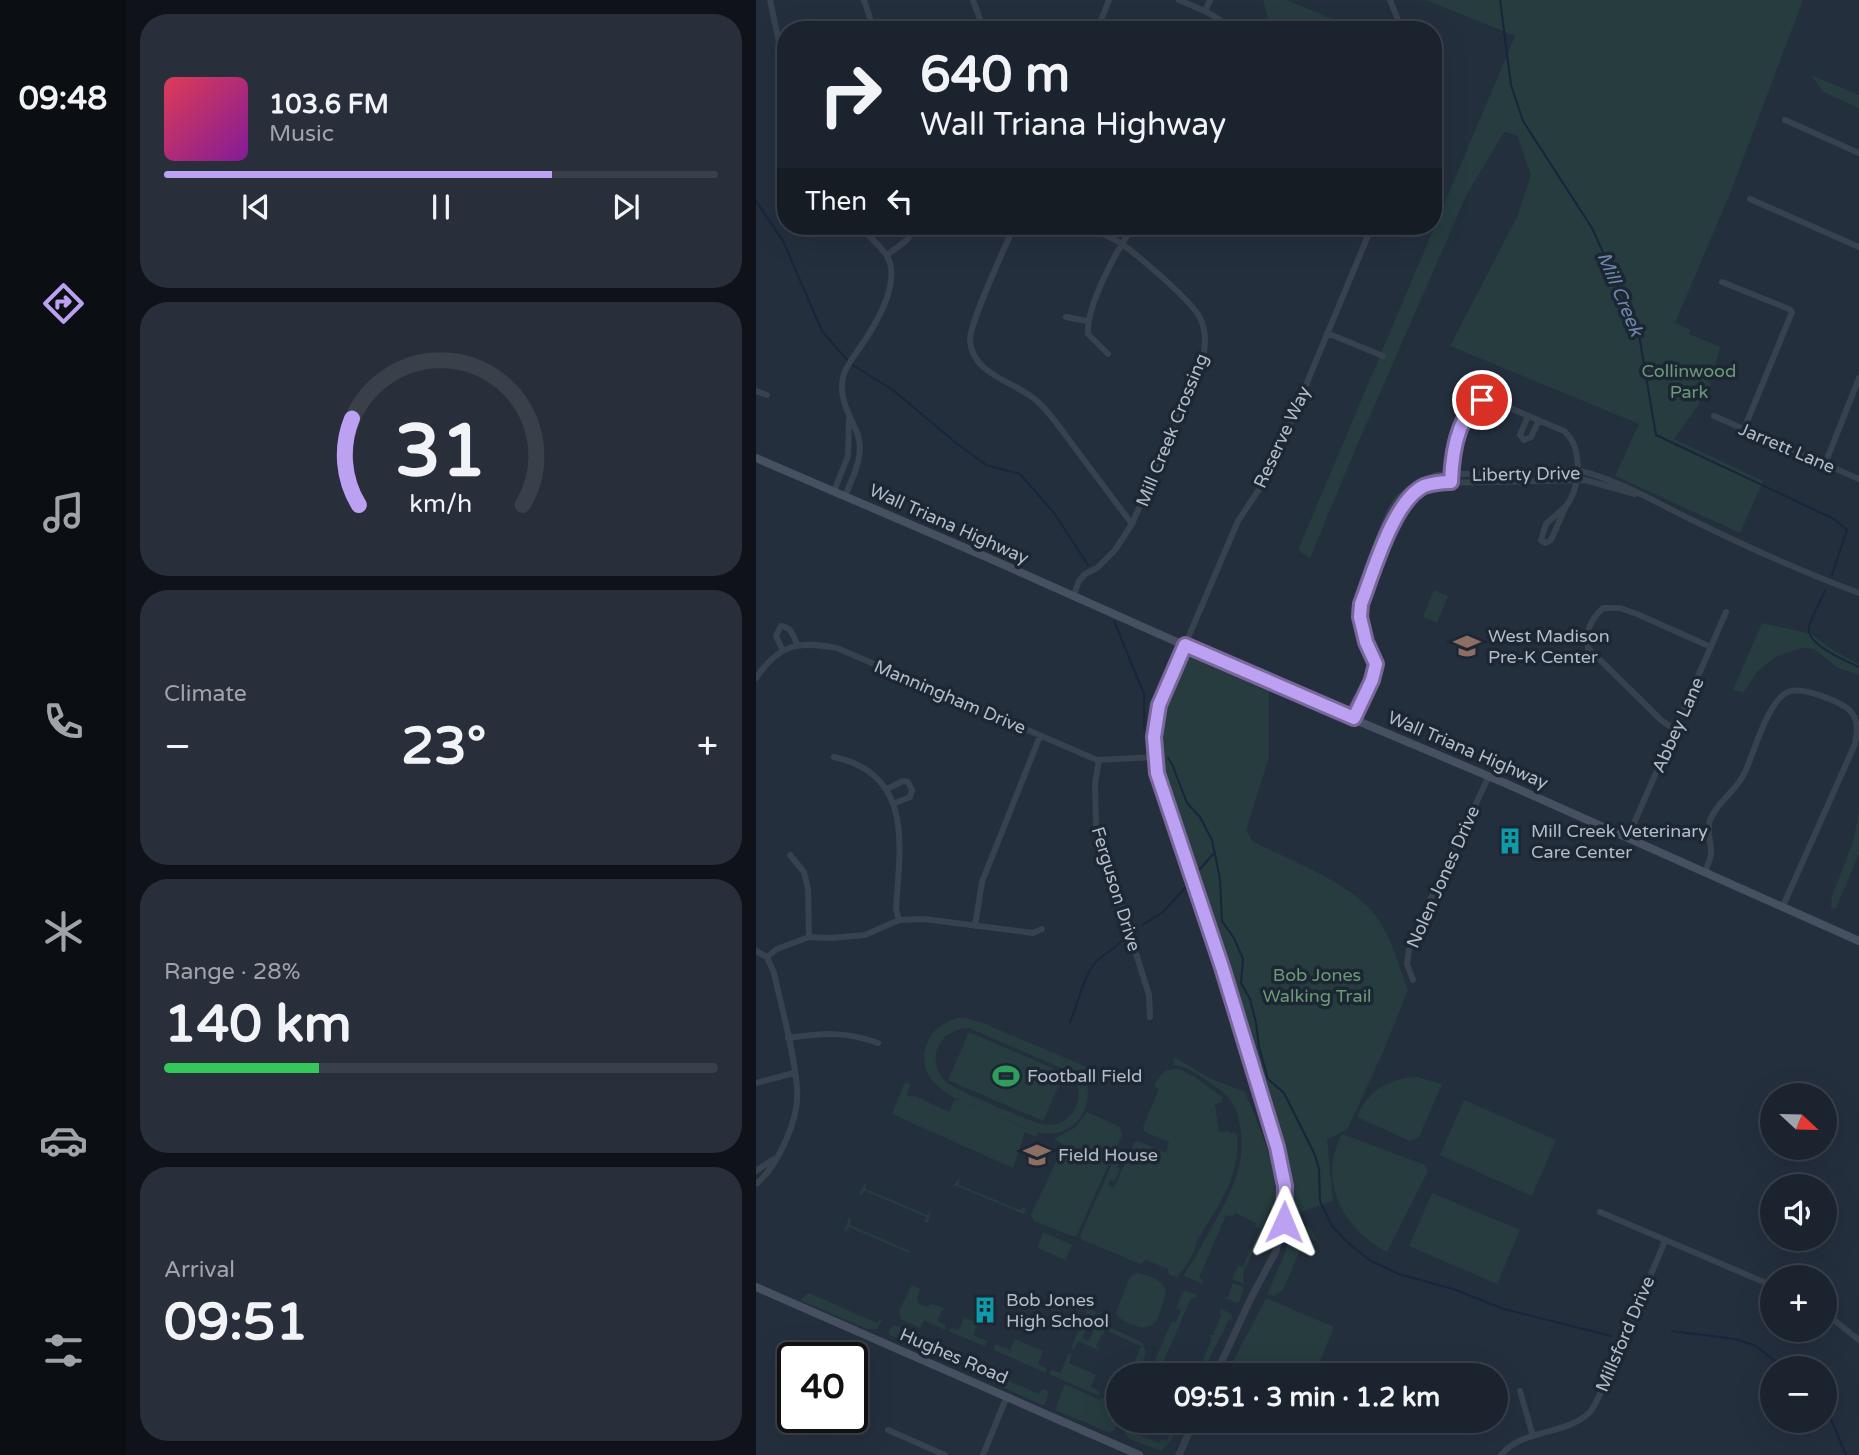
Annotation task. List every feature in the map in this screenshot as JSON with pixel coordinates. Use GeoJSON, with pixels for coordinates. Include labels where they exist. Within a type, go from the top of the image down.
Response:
{"type":"FeatureCollection","features":[{"type":"Feature","properties":{"kind":"main road","name":"Wall Triana Highway"},"geometry":{"type":"LineString","coordinates":[[756,458],[1859,939]]}},
{"type":"Feature","properties":{"kind":"main road","name":"Hughes Road"},"geometry":{"type":"LineString","coordinates":[[756,1287],[1139,1455]]}},
{"type":"Feature","properties":{"kind":"street"},"geometry":{"type":"LineString","coordinates":[[770,0],[777,33]]}},
{"type":"Feature","properties":{"kind":"street"},"geometry":{"type":"LineString","coordinates":[[864,0],[871,21]]}},
{"type":"Feature","properties":{"kind":"street"},"geometry":{"type":"LineString","coordinates":[[973,0],[981,21]]}},
{"type":"Feature","properties":{"kind":"street"},"geometry":{"type":"LineString","coordinates":[[1101,21],[1109,0]]}},
{"type":"Feature","properties":{"kind":"street"},"geometry":{"type":"LineString","coordinates":[[1179,0],[1205,10],[1222,21]]}},
{"type":"Feature","properties":{"kind":"street"},"geometry":{"type":"LineString","coordinates":[[1205,10],[1210,0]]}},
{"type":"Feature","properties":{"kind":"street"},"geometry":{"type":"LineString","coordinates":[[1390,0],[1398,21]]}},
{"type":"Feature","properties":{"kind":"street"},"geometry":{"type":"LineString","coordinates":[[1785,120],[1859,153]]}},
{"type":"Feature","properties":{"kind":"street"},"geometry":{"type":"LineString","coordinates":[[1750,199],[1859,247]]}},
{"type":"Feature","properties":{"kind":"street"},"geometry":{"type":"LineString","coordinates":[[845,496],[860,452],[856,430],[842,393],[845,371],[877,322],[886,300],[890,277],[887,255],[868,235]]}},
{"type":"Feature","properties":{"kind":"street"},"geometry":{"type":"LineString","coordinates":[[887,255],[910,235]]}},
{"type":"Feature","properties":{"kind":"street","name":"Mill Creek Crossing"},"geometry":{"type":"LineString","coordinates":[[1010,235],[975,320],[970,338],[972,351],[978,363],[989,373],[1037,401],[1132,524]]}},
{"type":"Feature","properties":{"kind":"street","name":"Mill Creek Crossing"},"geometry":{"type":"LineString","coordinates":[[1073,597],[1079,581],[1115,550],[1132,524],[1182,413],[1202,364],[1206,344],[1199,315],[1121,243],[1103,235]]}},
{"type":"Feature","properties":{"kind":"street"},"geometry":{"type":"LineString","coordinates":[[1108,354],[1088,334],[1087,321],[1127,235]]}},
{"type":"Feature","properties":{"kind":"street","name":"Reserve Way"},"geometry":{"type":"LineString","coordinates":[[1185,645],[1238,521],[1269,474],[1368,235]]}},
{"type":"Feature","properties":{"kind":"street"},"geometry":{"type":"LineString","coordinates":[[1722,282],[1793,312],[1744,429]]}},
{"type":"Feature","properties":{"kind":"street"},"geometry":{"type":"LineString","coordinates":[[1066,317],[1087,321]]}},
{"type":"Feature","properties":{"kind":"street"},"geometry":{"type":"LineString","coordinates":[[1327,333],[1383,356]]}},
{"type":"Feature","properties":{"kind":"street"},"geometry":{"type":"LineString","coordinates":[[1825,464],[1859,378]]}},
{"type":"Feature","properties":{"kind":"street"},"geometry":{"type":"LineString","coordinates":[[756,391],[767,395]]}},
{"type":"Feature","properties":{"kind":"street"},"geometry":{"type":"LineString","coordinates":[[1451,479],[1456,443],[1471,407],[1489,399],[1569,435],[1576,454],[1576,480],[1571,499],[1551,540],[1545,543],[1541,540],[1546,524],[1566,506]]}},
{"type":"Feature","properties":{"kind":"street"},"geometry":{"type":"LineString","coordinates":[[1528,416],[1520,435],[1524,440],[1531,437],[1539,420]]}},
{"type":"Feature","properties":{"kind":"street","name":"Jarrett Lane"},"geometry":{"type":"LineString","coordinates":[[1714,416],[1859,479]]}},
{"type":"Feature","properties":{"kind":"street"},"geometry":{"type":"LineString","coordinates":[[834,491],[848,456],[849,417]]}},
{"type":"Feature","properties":{"kind":"street","name":"Liberty Drive"},"geometry":{"type":"LineString","coordinates":[[1451,479],[1576,470],[1608,479],[1711,529],[1859,593]]}},
{"type":"Feature","properties":{"kind":"street","name":"Liberty Drive"},"geometry":{"type":"LineString","coordinates":[[1350,717],[1355,699],[1368,688],[1375,674],[1376,664],[1356,624],[1354,607],[1393,505],[1406,491],[1422,480],[1436,475],[1451,479],[1597,482],[1643,497]]}},
{"type":"Feature","properties":{"kind":"street"},"geometry":{"type":"LineString","coordinates":[[1675,730],[1661,720],[1588,648],[1587,634],[1591,619],[1603,608],[1620,608],[1711,647]]}},
{"type":"Feature","properties":{"kind":"street","name":"Abbey Lane"},"geometry":{"type":"LineString","coordinates":[[1628,837],[1727,612]]}},
{"type":"Feature","properties":{"kind":"street"},"geometry":{"type":"LineString","coordinates":[[756,678],[766,663],[797,644],[791,631],[781,626],[776,636],[783,651]]}},
{"type":"Feature","properties":{"kind":"street","name":"Manningham Drive"},"geometry":{"type":"LineString","coordinates":[[797,644],[837,648],[1099,760],[1155,757]]}},
{"type":"Feature","properties":{"kind":"street"},"geometry":{"type":"LineString","coordinates":[[1185,645],[1159,705],[1154,737],[1157,773],[1222,967],[1277,1147],[1286,1200],[1284,1222],[1276,1251],[1221,1363]]}},
{"type":"Feature","properties":{"kind":"street"},"geometry":{"type":"LineString","coordinates":[[1704,872],[1712,853],[1708,841],[1710,821],[1721,802],[1737,787],[1775,703],[1787,692],[1801,690],[1843,705],[1853,714],[1857,730],[1855,744],[1783,906]]}},
{"type":"Feature","properties":{"kind":"street"},"geometry":{"type":"LineString","coordinates":[[975,926],[982,883],[1040,736]]}},
{"type":"Feature","properties":{"kind":"street"},"geometry":{"type":"LineString","coordinates":[[834,757],[853,761],[870,770],[895,803],[900,832],[896,909],[899,920]]}},
{"type":"Feature","properties":{"kind":"street","name":"Ferguson Drive"},"geometry":{"type":"LineString","coordinates":[[1099,760],[1093,808],[1096,825],[1149,995],[1150,1017]]}},
{"type":"Feature","properties":{"kind":"street","name":"Nolen Jones Drive"},"geometry":{"type":"LineString","coordinates":[[1413,980],[1407,964],[1409,950],[1489,776]]}},
{"type":"Feature","properties":{"kind":"street"},"geometry":{"type":"LineString","coordinates":[[887,789],[903,781],[911,786],[910,797],[895,803]]}},
{"type":"Feature","properties":{"kind":"street"},"geometry":{"type":"LineString","coordinates":[[790,855],[804,872],[808,889],[809,937]]}},
{"type":"Feature","properties":{"kind":"street"},"geometry":{"type":"LineString","coordinates":[[767,957],[777,949],[809,937],[849,938],[865,935],[899,920],[924,919],[1033,933],[1042,929]]}},
{"type":"Feature","properties":{"kind":"street"},"geometry":{"type":"LineString","coordinates":[[756,951],[767,957],[774,972],[798,1090],[794,1119],[770,1170],[756,1184]]}},
{"type":"Feature","properties":{"kind":"street"},"geometry":{"type":"LineString","coordinates":[[788,1038],[822,1033],[847,1034],[878,1043]]}},
{"type":"Feature","properties":{"kind":"street"},"geometry":{"type":"LineString","coordinates":[[756,1083],[794,1073]]}},
{"type":"Feature","properties":{"kind":"street"},"geometry":{"type":"LineString","coordinates":[[756,1171],[776,1158]]}},
{"type":"Feature","properties":{"kind":"street"},"geometry":{"type":"LineString","coordinates":[[1600,1212],[1760,1281]]}},
{"type":"Feature","properties":{"kind":"street","name":"Millsford Drive"},"geometry":{"type":"LineString","coordinates":[[1502,1455],[1514,1444],[1570,1424],[1591,1410],[1604,1388],[1665,1241]]}},
{"type":"Feature","properties":{"kind":"street"},"geometry":{"type":"LineString","coordinates":[[1837,1323],[1859,1339]]}},
{"type":"Feature","properties":{"kind":"street"},"geometry":{"type":"LineString","coordinates":[[1520,1391],[1533,1436]]}},
{"type":"Feature","properties":{"kind":"street"},"geometry":{"type":"LineString","coordinates":[[982,1455],[1007,1396]]}},
{"type":"Feature","properties":{"kind":"street"},"geometry":{"type":"LineString","coordinates":[[888,1430],[945,1455]]}},
{"type":"Feature","properties":{"kind":"street"},"geometry":{"type":"LineString","coordinates":[[1179,1455],[1189,1433]]}},
{"type":"Feature","properties":{"kind":"green space"},"geometry":{"type":"Polygon","coordinates":[[[1263,0],[1287,0],[1337,21],[1269,21],[1263,0]]]}},
{"type":"Feature","properties":{"kind":"green space","name":"Collinwood Park"},"geometry":{"type":"Polygon","coordinates":[[[1426,0],[1803,0],[1731,191],[1675,323],[1691,330],[1689,334],[1720,347],[1710,385],[1674,439],[1763,481],[1740,533],[1615,476],[1639,424],[1450,346],[1517,217],[1531,175],[1517,135],[1504,132],[1467,194],[1310,558],[1298,550],[1431,235],[1442,235],[1442,209],[1515,36],[1426,0]]]}},
{"type":"Feature","properties":{"kind":"green space"},"geometry":{"type":"Polygon","coordinates":[[[1811,75],[1859,95],[1859,108],[1823,92],[1811,75]]]}},
{"type":"Feature","properties":{"kind":"green space"},"geometry":{"type":"Polygon","coordinates":[[[1434,590],[1448,596],[1437,623],[1423,617],[1434,590]]]}},
{"type":"Feature","properties":{"kind":"green space"},"geometry":{"type":"Polygon","coordinates":[[[1762,623],[1811,634],[1834,651],[1859,664],[1859,675],[1838,668],[1814,649],[1801,648],[1775,657],[1757,672],[1744,692],[1733,690],[1762,623]]]}},
{"type":"Feature","properties":{"kind":"green space","name":"Bob Jones Walking Trail"},"geometry":{"type":"Polygon","coordinates":[[[1190,657],[1269,692],[1269,757],[1246,830],[1253,842],[1325,877],[1364,903],[1386,932],[1408,990],[1347,1130],[1327,1139],[1333,1201],[1294,1214],[1291,1214],[1292,1189],[1287,1163],[1180,829],[1165,774],[1161,740],[1165,707],[1177,675],[1190,657]]]}},
{"type":"Feature","properties":{"kind":"green space"},"geometry":{"type":"Polygon","coordinates":[[[1859,813],[1859,854],[1836,908],[1831,909],[1832,896],[1853,842],[1859,813]]]}},
{"type":"Feature","properties":{"kind":"green space"},"geometry":{"type":"Polygon","coordinates":[[[957,1018],[983,1023],[1103,1074],[1099,1084],[1086,1079],[1087,1102],[1083,1113],[1069,1128],[1048,1134],[1036,1132],[1038,1135],[1034,1136],[1025,1132],[1013,1168],[892,1114],[905,1082],[911,1084],[906,1095],[913,1095],[949,1112],[955,1099],[972,1106],[942,1090],[931,1078],[924,1063],[926,1046],[931,1036],[942,1025],[957,1018]],[[969,1028],[949,1034],[942,1040],[936,1056],[936,1065],[947,1083],[997,1107],[1047,1125],[1063,1121],[1071,1115],[1076,1105],[1078,1088],[1068,1071],[969,1028]]]}},
{"type":"Feature","properties":{"kind":"green space","name":"Football Field"},"geometry":{"type":"Polygon","coordinates":[[[969,1032],[1064,1073],[1043,1121],[948,1080],[969,1032]]]}},
{"type":"Feature","properties":{"kind":"green space"},"geometry":{"type":"Polygon","coordinates":[[[1174,1057],[1207,1077],[1245,1092],[1271,1160],[1276,1197],[1275,1214],[1270,1232],[1262,1234],[1243,1272],[1244,1284],[1232,1279],[1238,1266],[1243,1267],[1249,1253],[1245,1250],[1250,1251],[1260,1229],[1255,1227],[1256,1223],[1235,1213],[1233,1217],[1226,1215],[1199,1278],[1203,1280],[1202,1284],[1184,1276],[1234,1183],[1239,1167],[1241,1133],[1237,1112],[1228,1097],[1196,1073],[1173,1065],[1174,1057]]]}},
{"type":"Feature","properties":{"kind":"green space"},"geometry":{"type":"Polygon","coordinates":[[[1179,1069],[1222,1097],[1222,1102],[1215,1104],[1219,1132],[1229,1131],[1230,1134],[1234,1132],[1237,1135],[1237,1150],[1227,1190],[1198,1239],[1189,1262],[1177,1277],[1167,1274],[1168,1269],[1146,1260],[1140,1264],[1081,1239],[1080,1236],[1118,1150],[1124,1153],[1117,1167],[1120,1169],[1115,1181],[1110,1180],[1108,1185],[1114,1188],[1134,1143],[1138,1141],[1166,1153],[1169,1142],[1145,1132],[1143,1127],[1159,1089],[1154,1086],[1158,1078],[1166,1071],[1179,1069]]]}},
{"type":"Feature","properties":{"kind":"green space"},"geometry":{"type":"Polygon","coordinates":[[[1417,1077],[1442,1084],[1419,1137],[1410,1141],[1357,1117],[1367,1100],[1380,1088],[1397,1080],[1417,1077]]]}},
{"type":"Feature","properties":{"kind":"green space"},"geometry":{"type":"Polygon","coordinates":[[[1464,1100],[1556,1140],[1532,1196],[1440,1155],[1464,1100]]]}},
{"type":"Feature","properties":{"kind":"green space"},"geometry":{"type":"Polygon","coordinates":[[[1087,1112],[1120,1127],[1122,1135],[1075,1237],[1034,1221],[1031,1215],[1064,1145],[1054,1139],[1076,1127],[1087,1112]]]}},
{"type":"Feature","properties":{"kind":"green space"},"geometry":{"type":"Polygon","coordinates":[[[1342,1134],[1425,1165],[1428,1171],[1387,1252],[1358,1230],[1339,1202],[1332,1169],[1342,1134]]]}},
{"type":"Feature","properties":{"kind":"green space"},"geometry":{"type":"Polygon","coordinates":[[[958,1179],[959,1185],[1020,1210],[1024,1207],[1026,1210],[1024,1214],[954,1185],[958,1179]]]}},
{"type":"Feature","properties":{"kind":"green space"},"geometry":{"type":"Polygon","coordinates":[[[866,1182],[866,1189],[927,1215],[931,1210],[928,1222],[924,1222],[926,1217],[865,1191],[861,1195],[859,1193],[866,1182]]]}},
{"type":"Feature","properties":{"kind":"green space"},"geometry":{"type":"Polygon","coordinates":[[[1432,1193],[1520,1230],[1497,1284],[1409,1246],[1432,1193]]]}},
{"type":"Feature","properties":{"kind":"green space"},"geometry":{"type":"Polygon","coordinates":[[[849,1218],[850,1225],[910,1251],[909,1253],[849,1227],[844,1231],[849,1218]]]}},
{"type":"Feature","properties":{"kind":"green space"},"geometry":{"type":"Polygon","coordinates":[[[1293,1223],[1310,1227],[1318,1241],[1305,1239],[1283,1290],[1274,1296],[1267,1294],[1286,1251],[1293,1223]]]}},
{"type":"Feature","properties":{"kind":"green space"},"geometry":{"type":"Polygon","coordinates":[[[1043,1232],[1072,1245],[1065,1260],[1038,1248],[1043,1232]]]}},
{"type":"Feature","properties":{"kind":"green space"},"geometry":{"type":"Polygon","coordinates":[[[1138,1273],[1160,1282],[1166,1293],[1157,1320],[1148,1327],[1128,1323],[1116,1313],[1130,1277],[1138,1273]]]}},
{"type":"Feature","properties":{"kind":"green space"},"geometry":{"type":"Polygon","coordinates":[[[1233,1283],[1244,1287],[1241,1288],[1244,1289],[1239,1302],[1236,1303],[1224,1297],[1228,1297],[1233,1283]]]}},
{"type":"Feature","properties":{"kind":"green space"},"geometry":{"type":"Polygon","coordinates":[[[912,1285],[920,1289],[917,1298],[919,1304],[933,1304],[943,1308],[937,1321],[945,1325],[945,1330],[924,1320],[920,1328],[901,1319],[899,1311],[912,1285]]]}},
{"type":"Feature","properties":{"kind":"green space"},"geometry":{"type":"Polygon","coordinates":[[[1183,1292],[1196,1294],[1197,1298],[1191,1298],[1163,1363],[1154,1363],[1172,1321],[1176,1322],[1181,1310],[1176,1308],[1183,1292]]]}},
{"type":"Feature","properties":{"kind":"green space"},"geometry":{"type":"Polygon","coordinates":[[[809,1293],[877,1323],[879,1319],[882,1320],[877,1329],[867,1329],[800,1300],[809,1293]]]}},
{"type":"Feature","properties":{"kind":"green space"},"geometry":{"type":"Polygon","coordinates":[[[1266,1298],[1334,1327],[1319,1363],[1232,1363],[1266,1298]]]}},
{"type":"Feature","properties":{"kind":"green space"},"geometry":{"type":"Polygon","coordinates":[[[1088,1308],[1096,1312],[1082,1338],[1089,1341],[1097,1322],[1094,1320],[1100,1313],[1101,1324],[1141,1342],[1146,1351],[1143,1363],[1134,1363],[1141,1346],[1105,1330],[1096,1346],[1100,1347],[1098,1350],[1078,1341],[1074,1350],[1071,1348],[1088,1308]]]}},
{"type":"Feature","properties":{"kind":"green space"},"geometry":{"type":"Polygon","coordinates":[[[1221,1309],[1231,1314],[1233,1321],[1230,1318],[1207,1363],[1200,1363],[1197,1361],[1202,1362],[1212,1338],[1208,1335],[1213,1335],[1222,1314],[1219,1312],[1221,1309]]]}},
{"type":"Feature","properties":{"kind":"green space"},"geometry":{"type":"Polygon","coordinates":[[[964,1317],[978,1323],[973,1335],[987,1341],[985,1346],[948,1331],[952,1328],[959,1330],[964,1317]]]}},
{"type":"Feature","properties":{"kind":"green space"},"geometry":{"type":"Polygon","coordinates":[[[894,1325],[919,1335],[918,1340],[944,1352],[947,1348],[950,1349],[950,1354],[975,1366],[979,1360],[982,1362],[978,1366],[980,1370],[984,1362],[986,1371],[1039,1394],[1042,1389],[1049,1392],[1045,1404],[1024,1397],[890,1335],[889,1330],[894,1325]]]}},
{"type":"Feature","properties":{"kind":"green space"},"geometry":{"type":"Polygon","coordinates":[[[1015,1339],[1043,1351],[1038,1364],[1046,1368],[1046,1373],[994,1350],[996,1344],[1010,1350],[1015,1339]]]}},
{"type":"Feature","properties":{"kind":"green space"},"geometry":{"type":"Polygon","coordinates":[[[1069,1353],[1072,1354],[1069,1363],[1096,1375],[1091,1387],[1099,1391],[1099,1396],[1049,1374],[1052,1370],[1060,1373],[1069,1353]]]}},
{"type":"Feature","properties":{"kind":"green space"},"geometry":{"type":"Polygon","coordinates":[[[1065,1384],[1100,1400],[1106,1400],[1106,1431],[1055,1410],[1065,1384]]]}},
{"type":"Feature","properties":{"kind":"green space"},"geometry":{"type":"Polygon","coordinates":[[[1125,1433],[1138,1433],[1159,1443],[1162,1439],[1167,1441],[1171,1433],[1175,1433],[1161,1451],[1129,1439],[1125,1433]]]}},
{"type":"Feature","properties":{"kind":"waterway","name":"Mill Creek"},"geometry":{"type":"LineString","coordinates":[[1500,0],[1511,85],[1523,121],[1592,228],[1638,329],[1656,435],[1834,519],[1847,530],[1832,575]]}},
{"type":"Feature","properties":{"kind":"waterway"},"geometry":{"type":"LineString","coordinates":[[756,201],[777,232]]}},
{"type":"Feature","properties":{"kind":"waterway"},"geometry":{"type":"LineString","coordinates":[[779,235],[822,331],[847,360]]}},
{"type":"Feature","properties":{"kind":"waterway"},"geometry":{"type":"LineString","coordinates":[[851,364],[893,390],[986,465],[1020,474],[1054,513],[1088,565]]}},
{"type":"Feature","properties":{"kind":"waterway","name":"Mill Creek"},"geometry":{"type":"LineString","coordinates":[[1825,591],[1810,622],[1809,633],[1820,646],[1859,667]]}},
{"type":"Feature","properties":{"kind":"waterway"},"geometry":{"type":"LineString","coordinates":[[1114,621],[1144,694],[1144,729]]}},
{"type":"Feature","properties":{"kind":"waterway"},"geometry":{"type":"LineString","coordinates":[[1168,758],[1187,803],[1200,817],[1212,840],[1220,879],[1222,921],[1234,938],[1243,959],[1241,983],[1250,999],[1268,1079],[1284,1093],[1315,1155],[1319,1169],[1320,1201],[1332,1226],[1371,1261],[1399,1274],[1456,1290],[1504,1309],[1611,1336]]}},
{"type":"Feature","properties":{"kind":"waterway"},"geometry":{"type":"LineString","coordinates":[[1200,869],[1213,854]]}},
{"type":"Feature","properties":{"kind":"waterway"},"geometry":{"type":"LineString","coordinates":[[1142,925],[1162,913],[1185,888]]}},
{"type":"Feature","properties":{"kind":"waterway"},"geometry":{"type":"LineString","coordinates":[[1070,1022],[1091,969],[1121,941]]}},
{"type":"Feature","properties":{"kind":"waterway"},"geometry":{"type":"LineString","coordinates":[[1672,1331],[1735,1339],[1756,1346],[1769,1356]]}},
{"type":"Feature","properties":{"kind":"waterway"},"geometry":{"type":"LineString","coordinates":[[1837,1433],[1846,1455]]}},
{"type":"Feature","properties":{"kind":"place","name":"West Madison Pre-K Center"},"geometry":{"type":"Point","coordinates":[1467,646]}},
{"type":"Feature","properties":{"kind":"place","name":"Mill Creek Veterinary Care Center"},"geometry":{"type":"Point","coordinates":[1510,841]}},
{"type":"Feature","properties":{"kind":"place","name":"Football Field"},"geometry":{"type":"Point","coordinates":[1006,1076]}},
{"type":"Feature","properties":{"kind":"place","name":"Field House"},"geometry":{"type":"Point","coordinates":[1037,1155]}},
{"type":"Feature","properties":{"kind":"place","name":"Bob Jones High School"},"geometry":{"type":"Point","coordinates":[985,1310]}},
{"type":"Feature","properties":{"kind":"route"},"geometry":{"type":"LineString","coordinates":[[1284,1222],[1285,1186],[1277,1147],[1222,967],[1157,773],[1154,737],[1159,705],[1185,645],[1354,718],[1375,674],[1376,664],[1366,642],[1360,617],[1361,604],[1389,532],[1404,503],[1418,490],[1439,482],[1451,482],[1456,443],[1471,407],[1482,400]]}}]}
